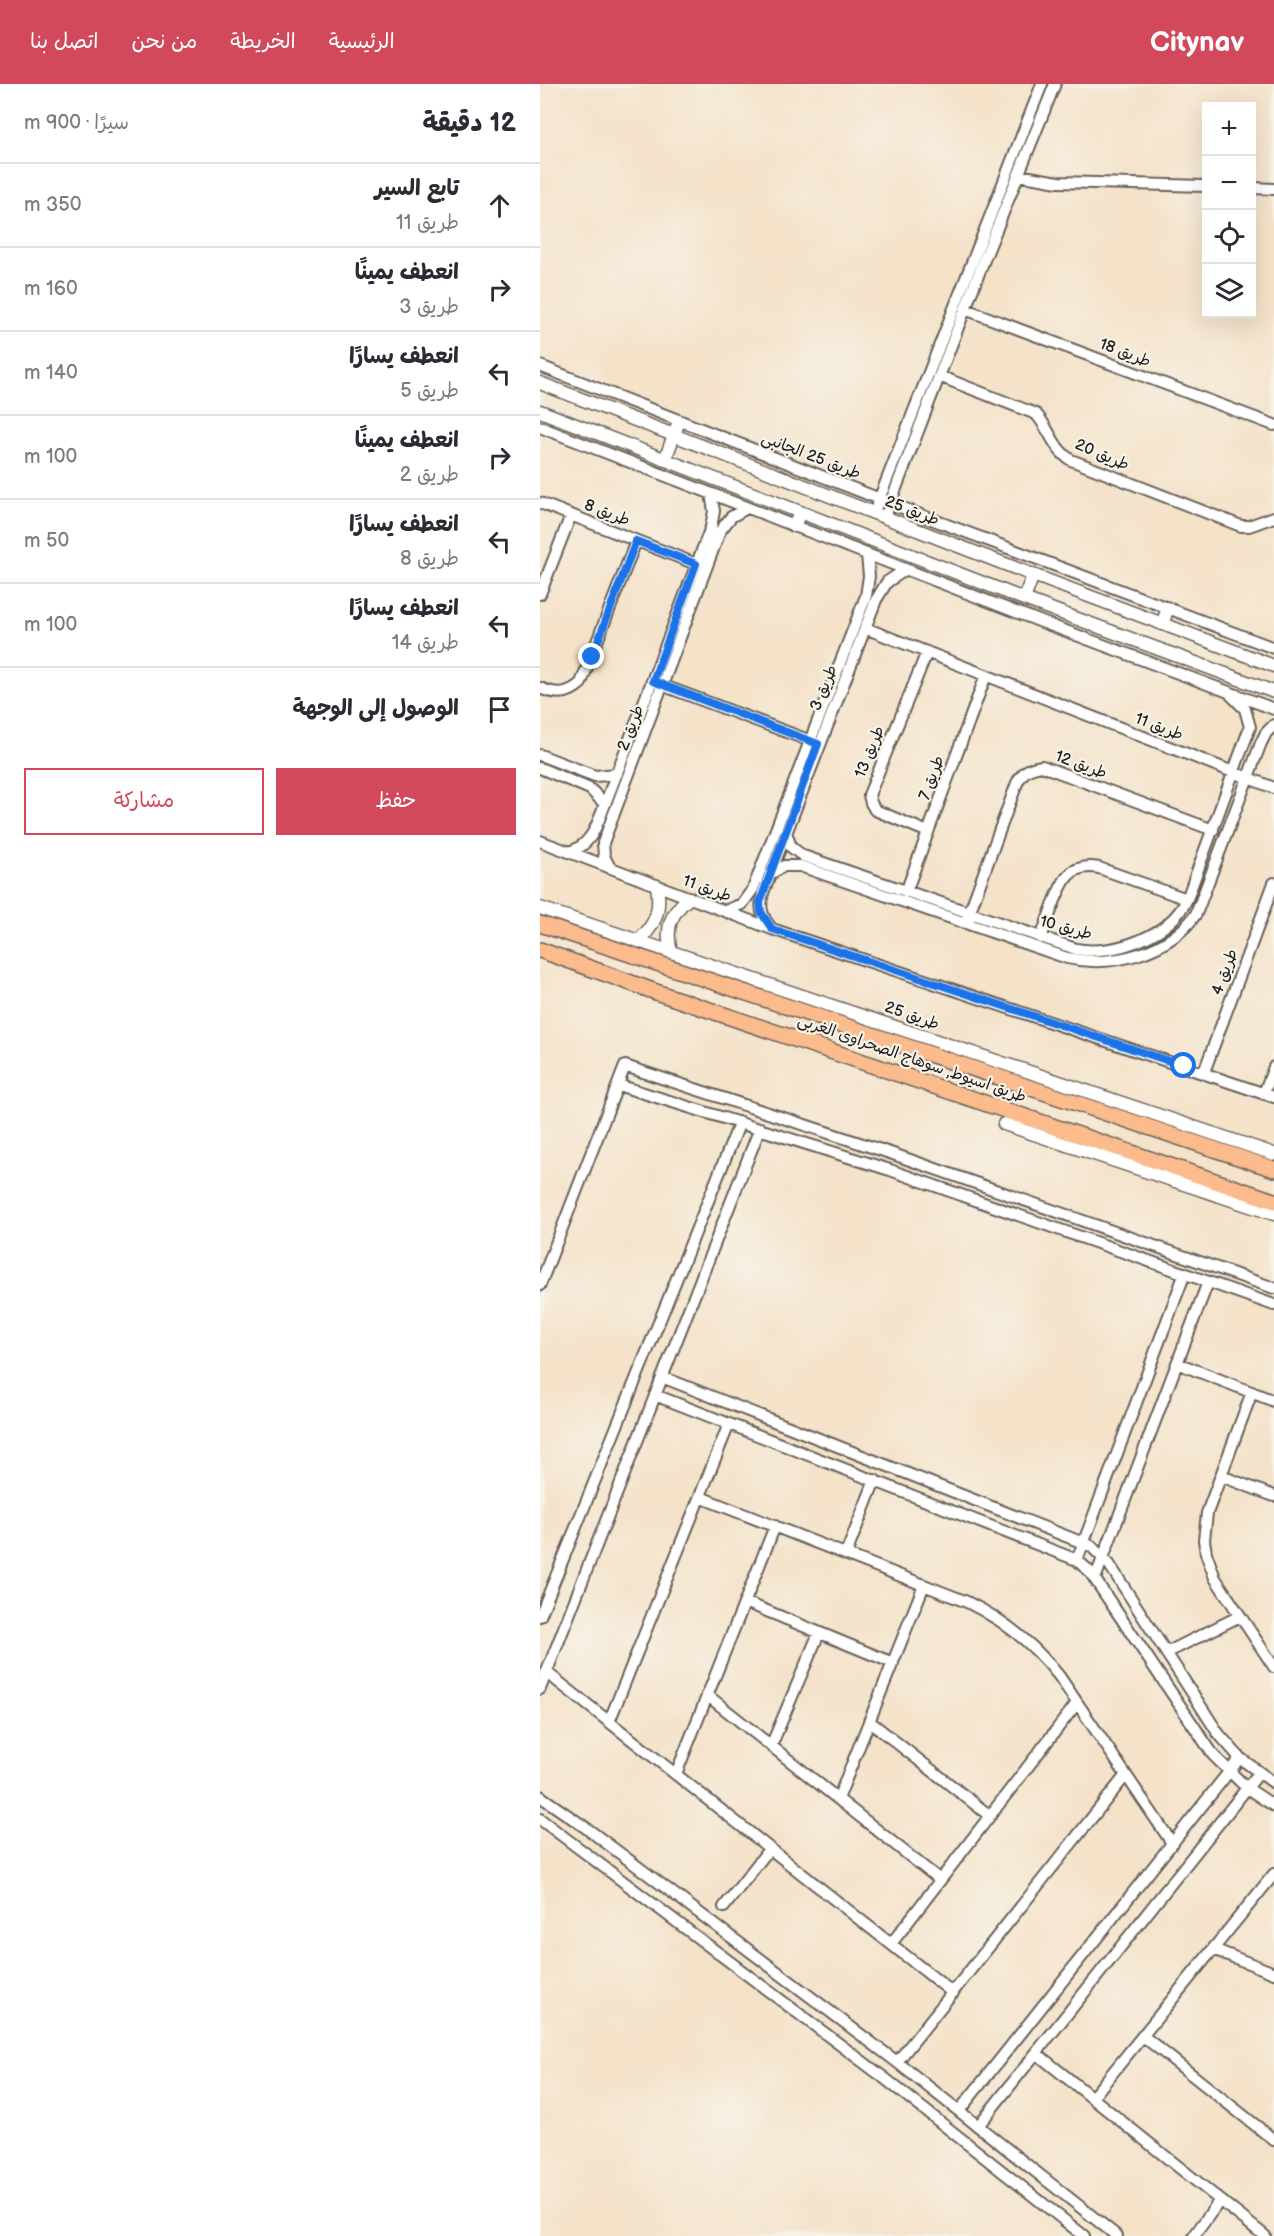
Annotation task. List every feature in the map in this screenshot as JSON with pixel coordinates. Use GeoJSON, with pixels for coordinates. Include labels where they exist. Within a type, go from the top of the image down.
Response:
{"type":"FeatureCollection","features":[{"type":"Feature","properties":{"kind":"main road","name":"طريق اسيوط, سوهاج الصحراوى الغربى"},"geometry":{"type":"LineString","coordinates":[[540,924],[1274,1170]]}},
{"type":"Feature","properties":{"kind":"main road","name":"طريق اسيوط, سوهاج الصحراوى الغربى"},"geometry":{"type":"LineString","coordinates":[[540,950],[1006,1117],[1274,1201]]}},
{"type":"Feature","properties":{"kind":"street"},"geometry":{"type":"LineString","coordinates":[[885,501],[939,376],[965,309],[980,258],[1018,175],[1042,84]]}},
{"type":"Feature","properties":{"kind":"street"},"geometry":{"type":"LineString","coordinates":[[880,516],[1027,138],[1055,84]]}},
{"type":"Feature","properties":{"kind":"street"},"geometry":{"type":"LineString","coordinates":[[1018,175],[1058,182],[1202,186]]}},
{"type":"Feature","properties":{"kind":"street"},"geometry":{"type":"LineString","coordinates":[[1256,188],[1274,189]]}},
{"type":"Feature","properties":{"kind":"street","name":"طريق 18"},"geometry":{"type":"LineString","coordinates":[[965,309],[1274,424]]}},
{"type":"Feature","properties":{"kind":"street","name":"طريق 25 الجانبى"},"geometry":{"type":"LineString","coordinates":[[540,366],[885,501],[1274,648]]}},
{"type":"Feature","properties":{"kind":"street","name":"طريق 20"},"geometry":{"type":"LineString","coordinates":[[939,376],[1036,414],[1042,420],[1058,450],[1071,460],[1241,526],[1249,526],[1274,517]]}},
{"type":"Feature","properties":{"kind":"street","name":"طريق 25"},"geometry":{"type":"LineString","coordinates":[[540,383],[1274,666]]}},
{"type":"Feature","properties":{"kind":"street"},"geometry":{"type":"LineString","coordinates":[[540,411],[1024,599],[1274,692]]}},
{"type":"Feature","properties":{"kind":"street"},"geometry":{"type":"LineString","coordinates":[[665,460],[679,421]]}},
{"type":"Feature","properties":{"kind":"street"},"geometry":{"type":"LineString","coordinates":[[540,427],[905,570],[1274,709]]}},
{"type":"Feature","properties":{"kind":"street","name":"طريق 2"},"geometry":{"type":"LineString","coordinates":[[610,868],[604,856],[603,843],[713,519],[711,494]]}},
{"type":"Feature","properties":{"kind":"street","name":"طريق 8"},"geometry":{"type":"LineString","coordinates":[[540,503],[696,564]]}},
{"type":"Feature","properties":{"kind":"street","name":"طريق 2"},"geometry":{"type":"LineString","coordinates":[[569,852],[577,850],[590,839],[658,683],[720,531],[731,517],[747,508]]}},
{"type":"Feature","properties":{"kind":"street"},"geometry":{"type":"LineString","coordinates":[[795,526],[800,513]]}},
{"type":"Feature","properties":{"kind":"street"},"geometry":{"type":"LineString","coordinates":[[540,594],[571,515]]}},
{"type":"Feature","properties":{"kind":"street"},"geometry":{"type":"LineString","coordinates":[[540,688],[550,693],[566,693],[575,689],[581,682],[636,541]]}},
{"type":"Feature","properties":{"kind":"street","name":"طريق 3"},"geometry":{"type":"LineString","coordinates":[[772,929],[761,912],[760,902],[866,597],[869,576],[867,555]]}},
{"type":"Feature","properties":{"kind":"street","name":"طريق 3"},"geometry":{"type":"LineString","coordinates":[[725,911],[742,904],[753,889],[880,590],[887,582],[905,570]]}},
{"type":"Feature","properties":{"kind":"street"},"geometry":{"type":"LineString","coordinates":[[1024,599],[1033,575]]}},
{"type":"Feature","properties":{"kind":"street"},"geometry":{"type":"LineString","coordinates":[[1162,624],[1168,608]]}},
{"type":"Feature","properties":{"kind":"street","name":"طريق 11"},"geometry":{"type":"LineString","coordinates":[[865,627],[1274,788]]}},
{"type":"Feature","properties":{"kind":"street","name":"طريق 13"},"geometry":{"type":"LineString","coordinates":[[927,652],[869,795],[875,810],[928,832]]}},
{"type":"Feature","properties":{"kind":"street","name":"طريق 7"},"geometry":{"type":"LineString","coordinates":[[906,892],[986,675]]}},
{"type":"Feature","properties":{"kind":"street"},"geometry":{"type":"LineString","coordinates":[[658,683],[814,743]]}},
{"type":"Feature","properties":{"kind":"street","name":"طريق 10"},"geometry":{"type":"LineString","coordinates":[[786,832],[791,847],[803,856],[906,892],[1067,958],[1086,956],[1126,945],[1167,926],[1185,904],[1248,736],[1249,718],[1245,710],[1224,689]]}},
{"type":"Feature","properties":{"kind":"street","name":"طريق 10"},"geometry":{"type":"LineString","coordinates":[[770,874],[784,866],[800,866],[967,918],[1041,938],[1086,956],[1113,961],[1160,945],[1181,932],[1196,914],[1247,778],[1266,733],[1274,725]]}},
{"type":"Feature","properties":{"kind":"street"},"geometry":{"type":"LineString","coordinates":[[540,755],[595,776],[617,774]]}},
{"type":"Feature","properties":{"kind":"street","name":"طريق 12"},"geometry":{"type":"LineString","coordinates":[[967,918],[1017,783],[1022,774],[1031,767],[1042,766],[1213,830]]}},
{"type":"Feature","properties":{"kind":"street"},"geometry":{"type":"LineString","coordinates":[[540,768],[590,789],[605,804]]}},
{"type":"Feature","properties":{"kind":"street","name":"طريق 11"},"geometry":{"type":"LineString","coordinates":[[540,841],[772,929],[1269,1095]]}},
{"type":"Feature","properties":{"kind":"street"},"geometry":{"type":"LineString","coordinates":[[1041,938],[1068,876],[1077,869],[1088,867],[1099,868],[1185,904],[1196,914]]}},
{"type":"Feature","properties":{"kind":"street","name":"طريق 4"},"geometry":{"type":"LineString","coordinates":[[1204,1072],[1274,883]]}},
{"type":"Feature","properties":{"kind":"street"},"geometry":{"type":"LineString","coordinates":[[638,940],[654,922],[659,911],[657,886]]}},
{"type":"Feature","properties":{"kind":"street"},"geometry":{"type":"LineString","coordinates":[[671,952],[668,928],[672,916],[689,898]]}},
{"type":"Feature","properties":{"kind":"street","name":"طريق 25"},"geometry":{"type":"LineString","coordinates":[[540,908],[1274,1154]]}},
{"type":"Feature","properties":{"kind":"street"},"geometry":{"type":"LineString","coordinates":[[540,1285],[625,1066],[893,1154],[1274,1288]]}},
{"type":"Feature","properties":{"kind":"street"},"geometry":{"type":"LineString","coordinates":[[1269,1095],[1274,1067]]}},
{"type":"Feature","properties":{"kind":"street"},"geometry":{"type":"LineString","coordinates":[[618,1085],[760,1128],[1000,1208],[1274,1305]]}},
{"type":"Feature","properties":{"kind":"street"},"geometry":{"type":"LineString","coordinates":[[1006,1117],[1274,1214]]}},
{"type":"Feature","properties":{"kind":"street"},"geometry":{"type":"LineString","coordinates":[[540,1617],[740,1122]]}},
{"type":"Feature","properties":{"kind":"street"},"geometry":{"type":"LineString","coordinates":[[540,1689],[760,1128]]}},
{"type":"Feature","properties":{"kind":"street"},"geometry":{"type":"LineString","coordinates":[[1077,1560],[1185,1274]]}},
{"type":"Feature","properties":{"kind":"street"},"geometry":{"type":"LineString","coordinates":[[1095,1579],[1208,1282]]}},
{"type":"Feature","properties":{"kind":"street"},"geometry":{"type":"LineString","coordinates":[[1177,1363],[1274,1401]]}},
{"type":"Feature","properties":{"kind":"street"},"geometry":{"type":"LineString","coordinates":[[662,1377],[1084,1542],[1104,1557],[1218,1733],[1240,1758],[1274,1783]]}},
{"type":"Feature","properties":{"kind":"street"},"geometry":{"type":"LineString","coordinates":[[1252,1392],[1207,1513],[1204,1526],[1205,1546],[1209,1566],[1215,1578],[1274,1666]]}},
{"type":"Feature","properties":{"kind":"street"},"geometry":{"type":"LineString","coordinates":[[655,1395],[1077,1560],[1095,1579],[1202,1740],[1247,1788],[1274,1806]]}},
{"type":"Feature","properties":{"kind":"street"},"geometry":{"type":"LineString","coordinates":[[609,1722],[729,1424]]}},
{"type":"Feature","properties":{"kind":"street"},"geometry":{"type":"LineString","coordinates":[[1221,1476],[1274,1496]]}},
{"type":"Feature","properties":{"kind":"street"},"geometry":{"type":"LineString","coordinates":[[846,1554],[875,1480]]}},
{"type":"Feature","properties":{"kind":"street"},"geometry":{"type":"LineString","coordinates":[[700,1497],[967,1602],[1007,1625],[1043,1656],[1172,1843]]}},
{"type":"Feature","properties":{"kind":"street"},"geometry":{"type":"LineString","coordinates":[[676,1774],[775,1526]]}},
{"type":"Feature","properties":{"kind":"street"},"geometry":{"type":"LineString","coordinates":[[838,1799],[924,1585]]}},
{"type":"Feature","properties":{"kind":"street"},"geometry":{"type":"LineString","coordinates":[[745,1602],[893,1663]]}},
{"type":"Feature","properties":{"kind":"street"},"geometry":{"type":"LineString","coordinates":[[1166,1653],[1240,1616]]}},
{"type":"Feature","properties":{"kind":"street"},"geometry":{"type":"LineString","coordinates":[[771,1746],[819,1632]]}},
{"type":"Feature","properties":{"kind":"street"},"geometry":{"type":"LineString","coordinates":[[546,1672],[953,1993]]}},
{"type":"Feature","properties":{"kind":"street"},"geometry":{"type":"LineString","coordinates":[[707,1695],[940,1880]]}},
{"type":"Feature","properties":{"kind":"street"},"geometry":{"type":"LineString","coordinates":[[891,1944],[1077,1703]]}},
{"type":"Feature","properties":{"kind":"street"},"geometry":{"type":"LineString","coordinates":[[869,1721],[990,1816]]}},
{"type":"Feature","properties":{"kind":"street"},"geometry":{"type":"LineString","coordinates":[[959,2111],[1240,1758]]}},
{"type":"Feature","properties":{"kind":"street"},"geometry":{"type":"LineString","coordinates":[[978,2126],[1259,1773]]}},
{"type":"Feature","properties":{"kind":"street"},"geometry":{"type":"LineString","coordinates":[[897,2062],[1126,1775]]}},
{"type":"Feature","properties":{"kind":"street"},"geometry":{"type":"LineString","coordinates":[[540,1796],[589,1830],[897,2062],[1117,2236]]}},
{"type":"Feature","properties":{"kind":"street"},"geometry":{"type":"LineString","coordinates":[[540,1820],[883,2077],[1084,2236]]}},
{"type":"Feature","properties":{"kind":"street"},"geometry":{"type":"LineString","coordinates":[[724,1907],[770,1848]]}},
{"type":"Feature","properties":{"kind":"street"},"geometry":{"type":"LineString","coordinates":[[1092,2098],[1213,1949],[1270,1887],[1274,1874]]}},
{"type":"Feature","properties":{"kind":"street"},"geometry":{"type":"LineString","coordinates":[[1213,1949],[1274,1973]]}},
{"type":"Feature","properties":{"kind":"street"},"geometry":{"type":"LineString","coordinates":[[1143,2036],[1274,2140]]}},
{"type":"Feature","properties":{"kind":"street"},"geometry":{"type":"LineString","coordinates":[[1036,2053],[1265,2236]]}},
{"type":"Feature","properties":{"kind":"street"},"geometry":{"type":"LineString","coordinates":[[1194,2236],[1220,2200]]}},
{"type":"Feature","properties":{"kind":"route"},"geometry":{"type":"LineString","coordinates":[[592,657],[636,541],[696,564],[653,681],[818,744],[760,902],[765,921],[772,929],[1184,1066]]}}]}
